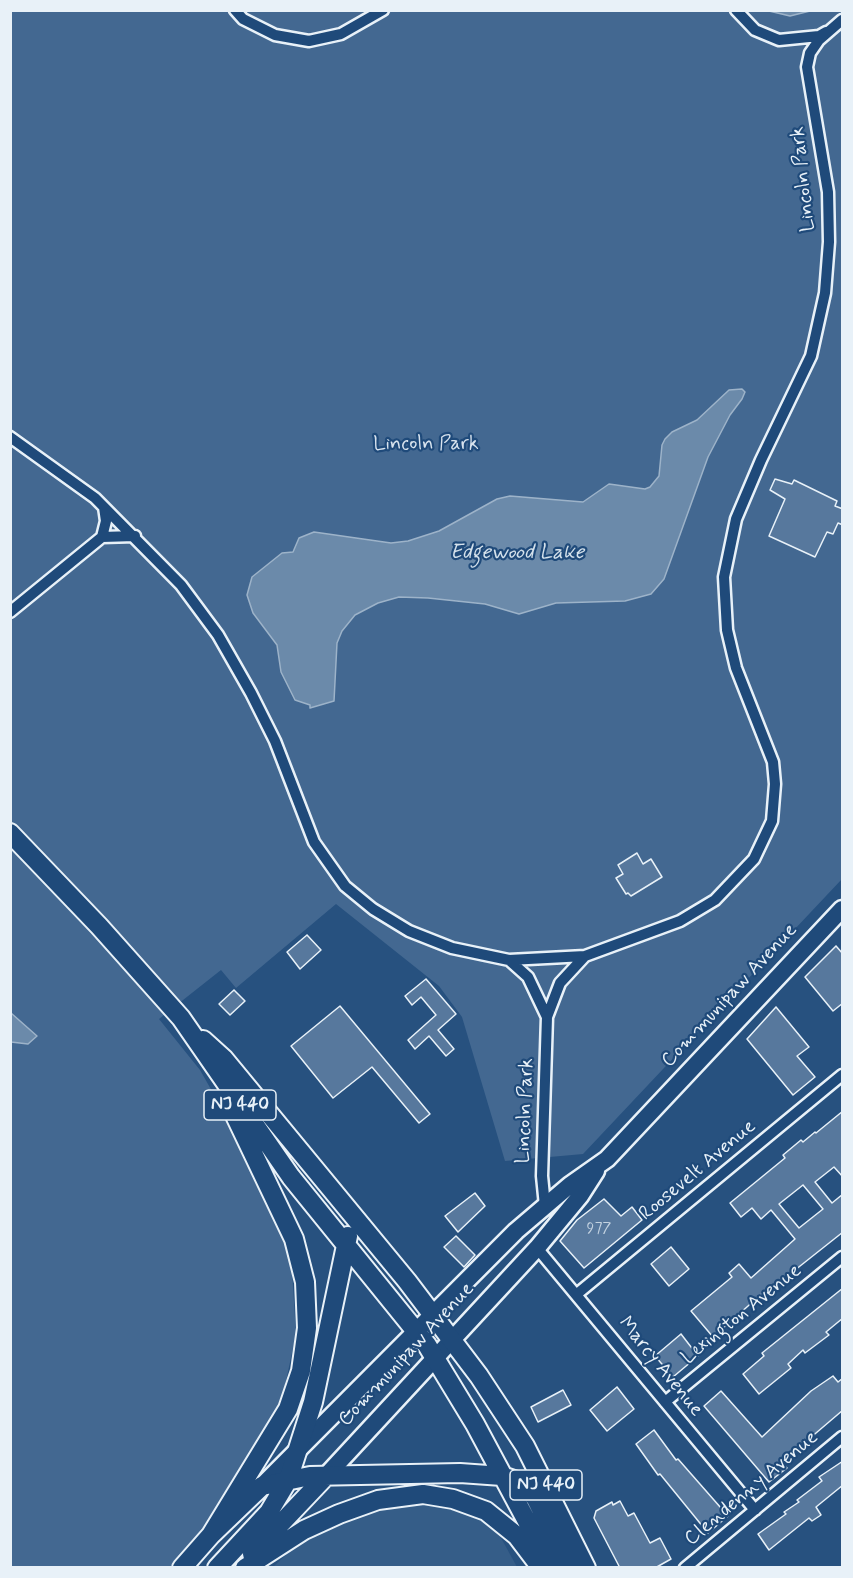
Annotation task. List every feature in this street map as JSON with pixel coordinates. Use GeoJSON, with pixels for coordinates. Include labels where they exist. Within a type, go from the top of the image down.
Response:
{"type":"FeatureCollection","features":[{"type":"Feature","properties":{"kind":"highway"},"geometry":{"type":"LineString","coordinates":[[10,833],[116,944],[181,1018],[224,1059],[351,1213],[319,1378],[288,1480],[269,1512],[217,1568]]}},
{"type":"Feature","properties":{"kind":"highway"},"geometry":{"type":"LineString","coordinates":[[181,1018],[213,1068],[294,1239],[305,1282],[307,1328],[301,1371],[288,1409],[211,1535],[182,1568]]}},
{"type":"Feature","properties":{"kind":"highway","name":"NJ 440"},"geometry":{"type":"LineString","coordinates":[[213,1068],[291,1177],[347,1243],[435,1358],[552,1568]]}},
{"type":"Feature","properties":{"kind":"highway","name":"NJ 440"},"geometry":{"type":"LineString","coordinates":[[351,1213],[452,1339],[514,1427],[586,1568]]}},
{"type":"Feature","properties":{"kind":"highway"},"geometry":{"type":"LineString","coordinates":[[262,1486],[288,1480],[325,1476],[460,1473],[502,1476],[521,1482],[533,1493],[570,1568]]}},
{"type":"Feature","properties":{"kind":"highway","name":"Communipaw Avenue"},"geometry":{"type":"LineString","coordinates":[[239,1568],[325,1476]]}},
{"type":"Feature","properties":{"kind":"highway","name":"Communipaw Avenue"},"geometry":{"type":"LineString","coordinates":[[211,1535],[262,1486]]}},
{"type":"Feature","properties":{"kind":"highway"},"geometry":{"type":"LineString","coordinates":[[245,1568],[297,1534],[339,1514],[378,1500],[423,1494],[461,1501],[494,1516],[517,1536],[541,1568]]}},
{"type":"Feature","properties":{"kind":"main road","name":"Communipaw Avenue"},"geometry":{"type":"LineString","coordinates":[[262,1486],[354,1392],[417,1333],[544,1206],[600,1165],[843,909]]}},
{"type":"Feature","properties":{"kind":"main road","name":"Communipaw Avenue"},"geometry":{"type":"LineString","coordinates":[[325,1476],[537,1248],[580,1196],[600,1165]]}},
{"type":"Feature","properties":{"kind":"street"},"geometry":{"type":"LineString","coordinates":[[235,10],[243,19],[275,35],[309,41],[341,34],[383,10]]}},
{"type":"Feature","properties":{"kind":"street","name":"Lincoln Park"},"geometry":{"type":"LineString","coordinates":[[736,10],[755,30],[779,40],[819,36],[831,30]]}},
{"type":"Feature","properties":{"kind":"street","name":"Lincoln Park"},"geometry":{"type":"LineString","coordinates":[[10,437],[44,459],[104,507],[181,585],[218,635],[275,741],[314,842],[345,886],[373,909],[409,931],[452,948],[509,960],[585,956],[656,932],[715,900],[754,859],[772,821],[775,784],[773,762],[735,668],[727,630],[724,577],[736,519],[761,460],[811,356],[825,293],[829,242],[828,192],[807,67],[810,53],[843,20]]}},
{"type":"Feature","properties":{"kind":"street"},"geometry":{"type":"LineString","coordinates":[[10,612],[102,537],[106,521],[104,507]]}},
{"type":"Feature","properties":{"kind":"street"},"geometry":{"type":"LineString","coordinates":[[102,537],[135,536]]}},
{"type":"Feature","properties":{"kind":"street","name":"Lincoln Park"},"geometry":{"type":"LineString","coordinates":[[544,1206],[542,1176],[547,1017],[560,983],[585,956]]}},
{"type":"Feature","properties":{"kind":"street","name":"Lincoln Park"},"geometry":{"type":"LineString","coordinates":[[509,960],[528,977],[547,1017]]}},
{"type":"Feature","properties":{"kind":"street","name":"Roosevelt Avenue"},"geometry":{"type":"LineString","coordinates":[[577,1294],[843,1076]]}},
{"type":"Feature","properties":{"kind":"street","name":"Marcy Avenue"},"geometry":{"type":"LineString","coordinates":[[537,1248],[755,1510]]}},
{"type":"Feature","properties":{"kind":"street","name":"Lexington Avenue"},"geometry":{"type":"LineString","coordinates":[[665,1402],[843,1257]]}},
{"type":"Feature","properties":{"kind":"street","name":"Clendenny Avenue"},"geometry":{"type":"LineString","coordinates":[[685,1568],[843,1437]]}},
{"type":"Feature","properties":{"kind":"shaded area"},"geometry":{"type":"Polygon","coordinates":[[[397,1500],[489,1516],[517,1567],[272,1568],[319,1523],[397,1500]]]}},
{"type":"Feature","properties":{"kind":"green space","name":"Lincoln Park"},"geometry":{"type":"Polygon","coordinates":[[[10,11],[842,11],[842,879],[583,1154],[505,1161],[462,1017],[439,986],[336,904],[236,988],[221,970],[159,1019],[200,1070],[246,1151],[291,1254],[296,1334],[283,1395],[260,1452],[222,1516],[173,1567],[11,1567],[10,11]]]}},
{"type":"Feature","properties":{"kind":"water"},"geometry":{"type":"Polygon","coordinates":[[[810,10],[790,16],[769,11],[810,10]]]}},
{"type":"Feature","properties":{"kind":"water","name":"Edgewood Lake"},"geometry":{"type":"Polygon","coordinates":[[[742,389],[745,392],[742,399],[730,415],[708,457],[664,579],[651,594],[625,601],[556,603],[519,614],[485,604],[428,598],[399,597],[378,603],[355,615],[342,631],[337,643],[334,701],[310,708],[310,705],[295,700],[281,672],[277,645],[253,613],[247,595],[252,577],[282,553],[293,552],[299,538],[314,532],[391,543],[408,541],[439,531],[497,499],[510,496],[583,502],[609,484],[645,489],[650,487],[659,476],[662,445],[665,439],[672,432],[697,420],[729,390],[742,389]]]}},
{"type":"Feature","properties":{"kind":"water"},"geometry":{"type":"Polygon","coordinates":[[[11,1013],[37,1036],[28,1044],[11,1042],[11,1013]]]}},
{"type":"Feature","properties":{"kind":"building"},"geometry":{"type":"Polygon","coordinates":[[[775,479],[792,484],[794,480],[837,501],[835,506],[843,509],[843,525],[838,523],[833,534],[827,532],[815,557],[769,536],[785,499],[770,490],[775,479]]]}},
{"type":"Feature","properties":{"kind":"building"},"geometry":{"type":"Polygon","coordinates":[[[637,853],[643,864],[651,859],[662,877],[631,896],[626,894],[616,878],[623,874],[618,865],[637,853]]]}},
{"type":"Feature","properties":{"kind":"building"},"geometry":{"type":"Polygon","coordinates":[[[307,935],[321,950],[300,969],[287,952],[307,935]]]}},
{"type":"Feature","properties":{"kind":"building"},"geometry":{"type":"Polygon","coordinates":[[[836,946],[843,954],[843,1003],[833,1011],[805,977],[836,946]]]}},
{"type":"Feature","properties":{"kind":"building"},"geometry":{"type":"Polygon","coordinates":[[[426,979],[456,1014],[438,1030],[454,1049],[446,1056],[429,1036],[415,1049],[408,1040],[436,1015],[421,997],[412,1005],[405,996],[426,979]]]}},
{"type":"Feature","properties":{"kind":"building"},"geometry":{"type":"Polygon","coordinates":[[[234,990],[245,1001],[230,1015],[219,1004],[234,990]]]}},
{"type":"Feature","properties":{"kind":"building"},"geometry":{"type":"Polygon","coordinates":[[[340,1006],[430,1114],[419,1123],[372,1067],[333,1098],[291,1046],[340,1006]]]}},
{"type":"Feature","properties":{"kind":"building"},"geometry":{"type":"Polygon","coordinates":[[[776,1007],[809,1047],[797,1056],[815,1077],[793,1095],[747,1039],[776,1007]]]}},
{"type":"Feature","properties":{"kind":"building"},"geometry":{"type":"Polygon","coordinates":[[[843,1111],[843,1177],[834,1167],[815,1182],[832,1203],[843,1194],[843,1232],[766,1293],[765,1291],[713,1337],[691,1311],[732,1277],[729,1273],[739,1264],[751,1278],[795,1239],[771,1210],[761,1219],[752,1208],[741,1217],[730,1203],[785,1158],[783,1155],[801,1140],[803,1142],[843,1111]],[[803,1185],[779,1204],[799,1228],[823,1209],[803,1185]]]}},
{"type":"Feature","properties":{"kind":"building"},"geometry":{"type":"Polygon","coordinates":[[[475,1193],[485,1206],[458,1232],[445,1216],[475,1193]]]}},
{"type":"Feature","properties":{"kind":"building"},"geometry":{"type":"Polygon","coordinates":[[[604,1199],[621,1216],[632,1207],[642,1220],[584,1268],[560,1241],[577,1220],[604,1199]]]}},
{"type":"Feature","properties":{"kind":"building"},"geometry":{"type":"Polygon","coordinates":[[[456,1236],[475,1255],[464,1267],[444,1247],[456,1236]]]}},
{"type":"Feature","properties":{"kind":"building"},"geometry":{"type":"Polygon","coordinates":[[[671,1247],[689,1269],[669,1286],[651,1264],[671,1247]]]}},
{"type":"Feature","properties":{"kind":"building"},"geometry":{"type":"Polygon","coordinates":[[[843,1288],[843,1318],[826,1332],[829,1335],[805,1353],[803,1350],[788,1364],[791,1368],[759,1394],[743,1374],[764,1356],[762,1353],[843,1288]]]}},
{"type":"Feature","properties":{"kind":"building"},"geometry":{"type":"Polygon","coordinates":[[[681,1334],[698,1356],[673,1377],[655,1356],[681,1334]]]}},
{"type":"Feature","properties":{"kind":"building"},"geometry":{"type":"Polygon","coordinates":[[[833,1376],[838,1382],[843,1378],[843,1410],[782,1462],[787,1468],[769,1482],[704,1406],[721,1391],[762,1437],[811,1391],[833,1376]]]}},
{"type":"Feature","properties":{"kind":"building"},"geometry":{"type":"Polygon","coordinates":[[[617,1387],[634,1409],[607,1431],[590,1410],[617,1387]]]}},
{"type":"Feature","properties":{"kind":"building"},"geometry":{"type":"Polygon","coordinates":[[[563,1390],[571,1405],[538,1422],[531,1407],[563,1390]]]}},
{"type":"Feature","properties":{"kind":"building"},"geometry":{"type":"Polygon","coordinates":[[[654,1430],[676,1460],[678,1459],[728,1516],[708,1533],[660,1474],[658,1475],[636,1444],[654,1430]]]}},
{"type":"Feature","properties":{"kind":"building"},"geometry":{"type":"Polygon","coordinates":[[[843,1461],[843,1485],[816,1507],[821,1515],[812,1521],[809,1518],[769,1550],[758,1534],[786,1514],[784,1512],[799,1502],[797,1500],[822,1481],[819,1477],[843,1461]]]}},
{"type":"Feature","properties":{"kind":"building"},"geometry":{"type":"Polygon","coordinates":[[[620,1501],[628,1516],[634,1513],[650,1543],[660,1538],[671,1559],[655,1568],[620,1568],[594,1518],[596,1511],[612,1502],[613,1505],[620,1501]]]}}]}
